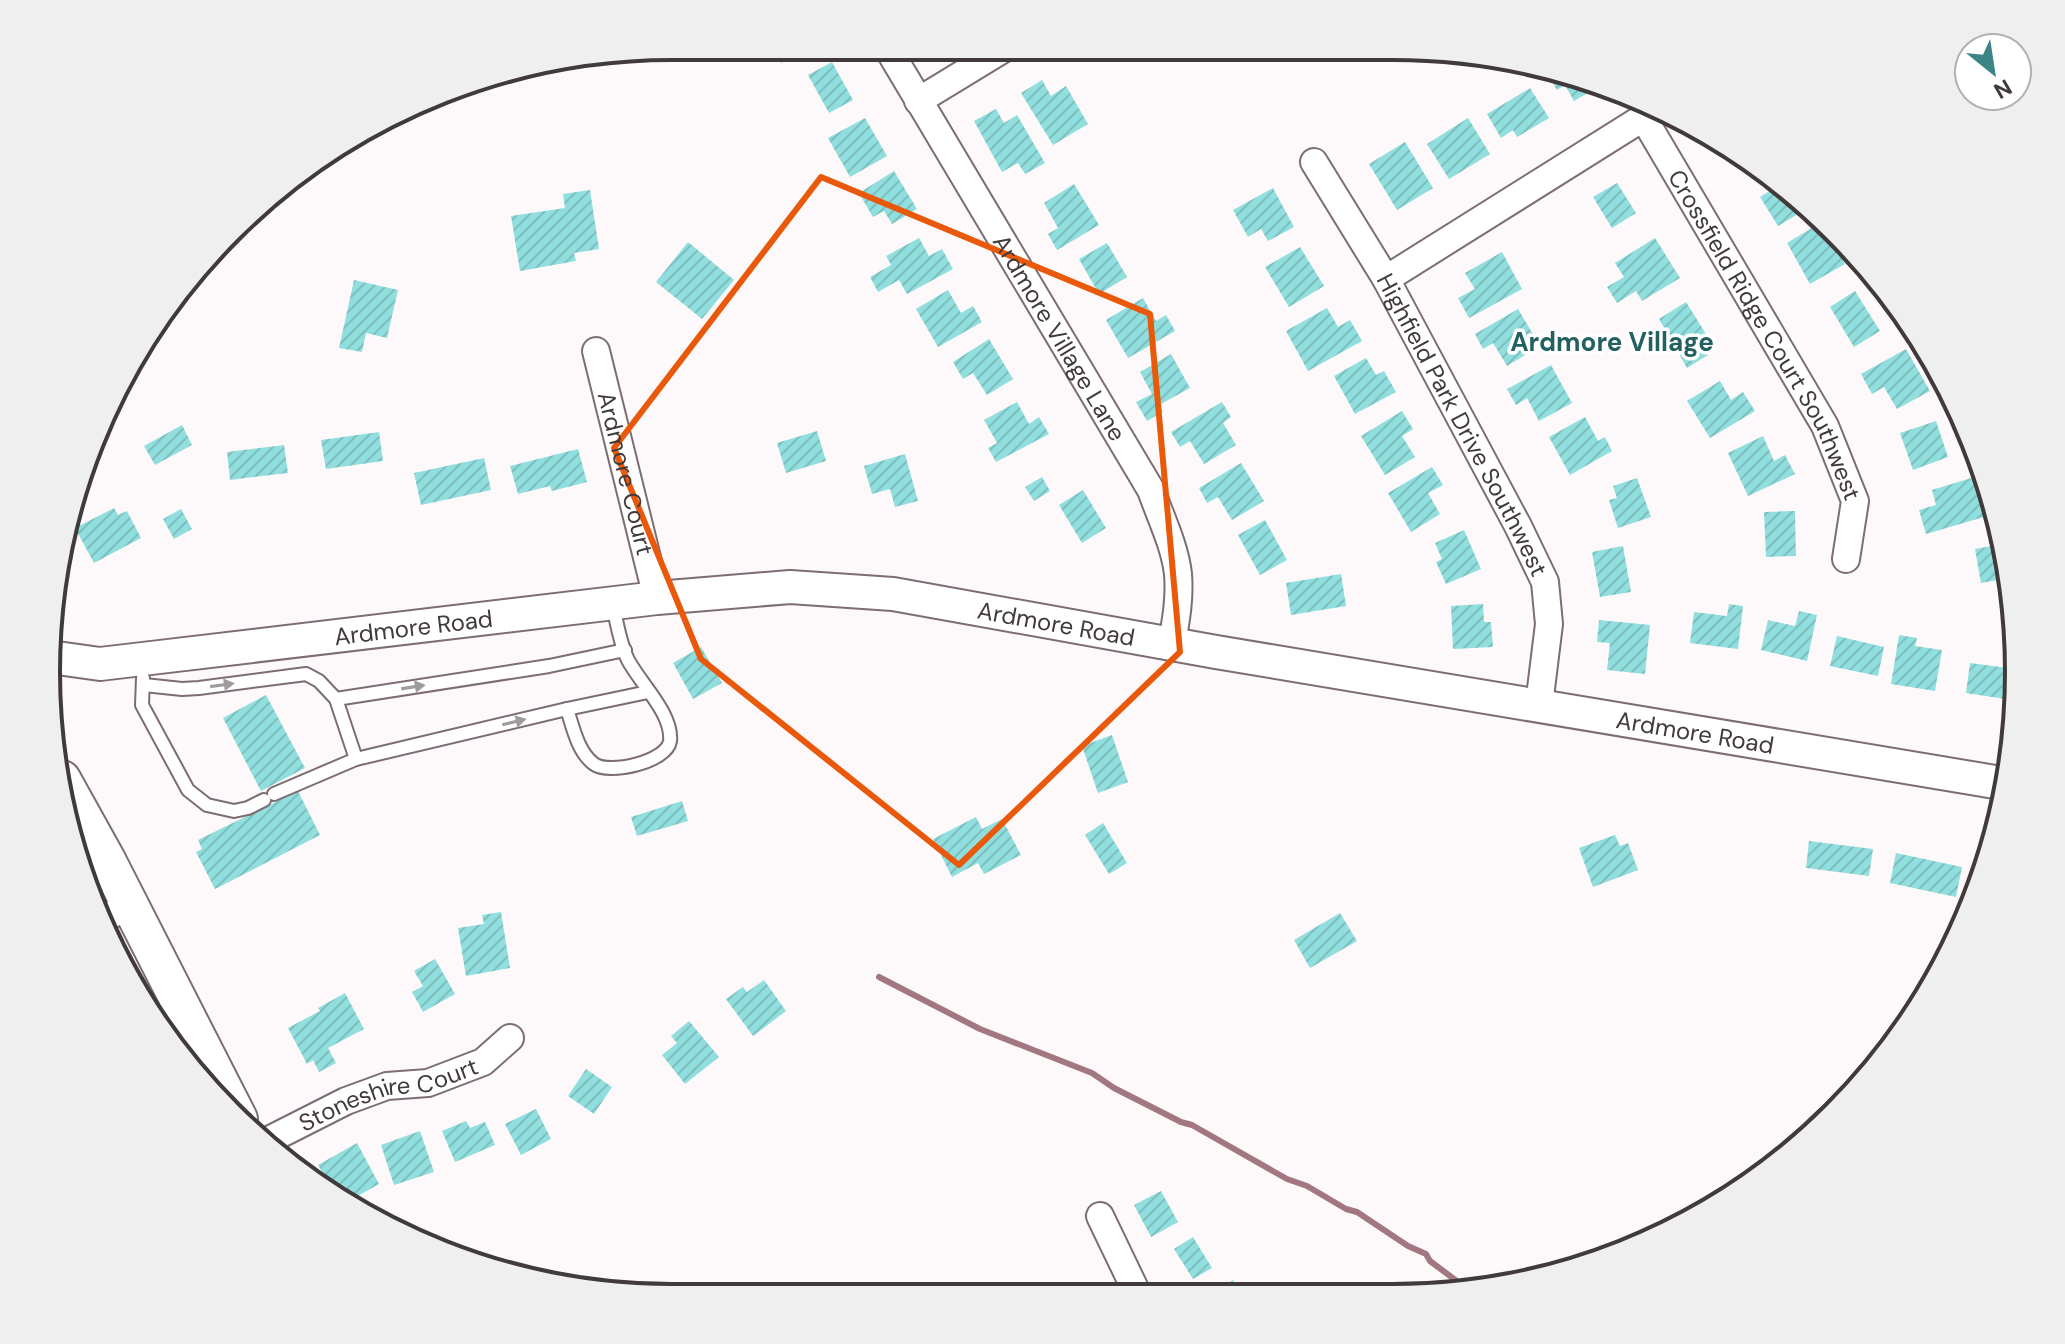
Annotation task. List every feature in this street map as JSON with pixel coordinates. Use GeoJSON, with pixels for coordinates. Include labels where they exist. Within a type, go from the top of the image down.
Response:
{"type":"FeatureCollection","features":[{"type":"Feature","properties":{"kind":"main road"},"geometry":{"type":"LineString","coordinates":[[74,801],[87,823],[118,912],[217,1081]]}},
{"type":"Feature","properties":{"kind":"street","name":"Ardmore Village Lane"},"geometry":{"type":"LineString","coordinates":[[894,60],[1151,490],[1178,572],[1178,609],[1172,643]]}},
{"type":"Feature","properties":{"kind":"street"},"geometry":{"type":"LineString","coordinates":[[918,101],[985,60]]}},
{"type":"Feature","properties":{"kind":"street"},"geometry":{"type":"LineString","coordinates":[[1386,279],[1646,115]]}},
{"type":"Feature","properties":{"kind":"street","name":"Crossfield Ridge Court Southwest"},"geometry":{"type":"LineString","coordinates":[[1653,118],[1825,426],[1855,501],[1846,559]]}},
{"type":"Feature","properties":{"kind":"street","name":"Highfield Park Drive Southwest"},"geometry":{"type":"LineString","coordinates":[[1314,162],[1386,279],[1545,582],[1549,624],[1539,705]]}},
{"type":"Feature","properties":{"kind":"street","name":"Ardmore Court"},"geometry":{"type":"LineString","coordinates":[[596,351],[657,598]]}},
{"type":"Feature","properties":{"kind":"street","name":"Ardmore Road"},"geometry":{"type":"LineString","coordinates":[[60,658],[142,672],[612,603],[790,587],[893,594],[1231,655],[1995,782]]}},
{"type":"Feature","properties":{"kind":"street","name":"Ardmore Road"},"geometry":{"type":"LineString","coordinates":[[60,680],[100,664]]}},
{"type":"Feature","properties":{"kind":"street","name":"Stoneshire Court"},"geometry":{"type":"LineString","coordinates":[[274,1137],[346,1101],[387,1086],[428,1083],[483,1062],[510,1038]]}},
{"type":"Feature","properties":{"kind":"street"},"geometry":{"type":"LineString","coordinates":[[1100,1216],[1133,1284]]}},
{"type":"Feature","properties":{"kind":"lane"},"geometry":{"type":"LineString","coordinates":[[567,709],[580,746],[597,766],[607,768],[640,763],[664,753],[670,744],[667,720],[627,658],[612,603]]}},
{"type":"Feature","properties":{"kind":"lane"},"geometry":{"type":"LineString","coordinates":[[336,699],[549,666],[625,650]]}},
{"type":"Feature","properties":{"kind":"lane"},"geometry":{"type":"LineString","coordinates":[[142,672],[142,705],[188,790],[207,805],[234,811],[248,808],[356,759],[648,692]]}},
{"type":"Feature","properties":{"kind":"lane"},"geometry":{"type":"LineString","coordinates":[[142,672],[164,688],[190,689],[306,674],[319,681],[336,699],[356,759]]}},
{"type":"Feature","properties":{"kind":"highlighted area"},"geometry":{"type":"Polygon","coordinates":[[[821,177],[1150,314],[1180,652],[959,865],[701,659],[614,448],[821,177]]]}},
{"type":"Feature","properties":{"kind":"building"},"geometry":{"type":"Polygon","coordinates":[[[832,62],[853,100],[829,113],[808,75],[832,62]]]}},
{"type":"Feature","properties":{"kind":"building"},"geometry":{"type":"Polygon","coordinates":[[[1042,80],[1051,96],[1066,86],[1088,124],[1053,145],[1021,93],[1042,80]]]}},
{"type":"Feature","properties":{"kind":"building"},"geometry":{"type":"Polygon","coordinates":[[[1552,81],[1589,92],[1574,101],[1565,85],[1557,90],[1552,81]]]}},
{"type":"Feature","properties":{"kind":"building"},"geometry":{"type":"Polygon","coordinates":[[[1530,88],[1549,118],[1517,137],[1513,130],[1501,138],[1487,114],[1530,88]]]}},
{"type":"Feature","properties":{"kind":"building"},"geometry":{"type":"Polygon","coordinates":[[[996,109],[1004,123],[1017,115],[1045,163],[1025,174],[1018,163],[1002,172],[974,121],[996,109]]]}},
{"type":"Feature","properties":{"kind":"building"},"geometry":{"type":"Polygon","coordinates":[[[865,118],[887,156],[850,177],[828,138],[865,118]]]}},
{"type":"Feature","properties":{"kind":"building"},"geometry":{"type":"Polygon","coordinates":[[[1468,118],[1490,154],[1449,179],[1427,144],[1468,118]]]}},
{"type":"Feature","properties":{"kind":"building"},"geometry":{"type":"Polygon","coordinates":[[[1405,142],[1433,188],[1397,210],[1369,164],[1405,142]]]}},
{"type":"Feature","properties":{"kind":"building"},"geometry":{"type":"Polygon","coordinates":[[[894,171],[917,209],[892,224],[884,211],[873,217],[859,193],[894,171]]]}},
{"type":"Feature","properties":{"kind":"building"},"geometry":{"type":"Polygon","coordinates":[[[1617,183],[1636,213],[1612,228],[1593,197],[1617,183]]]}},
{"type":"Feature","properties":{"kind":"building"},"geometry":{"type":"Polygon","coordinates":[[[1074,184],[1099,225],[1057,250],[1048,234],[1058,228],[1044,203],[1074,184]]]}},
{"type":"Feature","properties":{"kind":"building"},"geometry":{"type":"Polygon","coordinates":[[[1273,188],[1294,227],[1268,241],[1261,229],[1248,237],[1233,210],[1273,188]]]}},
{"type":"Feature","properties":{"kind":"building"},"geometry":{"type":"Polygon","coordinates":[[[590,190],[599,249],[574,253],[576,261],[520,271],[511,216],[565,208],[563,194],[590,190]]]}},
{"type":"Feature","properties":{"kind":"building"},"geometry":{"type":"Polygon","coordinates":[[[1771,190],[1799,214],[1778,226],[1760,197],[1771,190]]]}},
{"type":"Feature","properties":{"kind":"building"},"geometry":{"type":"Polygon","coordinates":[[[1813,227],[1839,253],[1845,264],[1810,284],[1787,243],[1813,227]]]}},
{"type":"Feature","properties":{"kind":"building"},"geometry":{"type":"Polygon","coordinates":[[[919,238],[929,256],[942,249],[953,269],[907,294],[899,280],[878,292],[870,277],[891,265],[886,256],[919,238]]]}},
{"type":"Feature","properties":{"kind":"building"},"geometry":{"type":"Polygon","coordinates":[[[1655,238],[1680,278],[1642,301],[1636,291],[1617,303],[1607,287],[1624,277],[1615,263],[1655,238]]]}},
{"type":"Feature","properties":{"kind":"building"},"geometry":{"type":"Polygon","coordinates":[[[688,242],[734,280],[702,319],[656,282],[688,242]]]}},
{"type":"Feature","properties":{"kind":"building"},"geometry":{"type":"Polygon","coordinates":[[[1107,243],[1127,277],[1099,294],[1079,259],[1107,243]]]}},
{"type":"Feature","properties":{"kind":"building"},"geometry":{"type":"Polygon","coordinates":[[[1300,247],[1324,286],[1289,307],[1265,267],[1300,247]]]}},
{"type":"Feature","properties":{"kind":"building"},"geometry":{"type":"Polygon","coordinates":[[[1502,252],[1522,289],[1469,318],[1458,298],[1475,289],[1465,273],[1502,252]]]}},
{"type":"Feature","properties":{"kind":"building"},"geometry":{"type":"Polygon","coordinates":[[[354,280],[398,290],[387,338],[366,333],[362,352],[339,348],[354,280]]]}},
{"type":"Feature","properties":{"kind":"building"},"geometry":{"type":"Polygon","coordinates":[[[948,290],[961,313],[973,306],[982,322],[938,347],[916,309],[948,290]]]}},
{"type":"Feature","properties":{"kind":"building"},"geometry":{"type":"Polygon","coordinates":[[[1855,291],[1880,331],[1854,347],[1830,307],[1855,291]]]}},
{"type":"Feature","properties":{"kind":"building"},"geometry":{"type":"Polygon","coordinates":[[[1143,298],[1156,321],[1166,315],[1175,331],[1128,358],[1106,320],[1143,298]]]}},
{"type":"Feature","properties":{"kind":"building"},"geometry":{"type":"Polygon","coordinates":[[[1686,302],[1706,334],[1698,338],[1708,355],[1687,368],[1659,319],[1686,302]]]}},
{"type":"Feature","properties":{"kind":"building"},"geometry":{"type":"Polygon","coordinates":[[[1327,308],[1338,327],[1350,320],[1362,341],[1308,371],[1286,331],[1327,308]]]}},
{"type":"Feature","properties":{"kind":"building"},"geometry":{"type":"Polygon","coordinates":[[[1518,309],[1540,346],[1507,366],[1493,343],[1483,349],[1475,334],[1518,309]]]}},
{"type":"Feature","properties":{"kind":"building"},"geometry":{"type":"Polygon","coordinates":[[[989,339],[1013,379],[987,395],[973,373],[963,379],[953,362],[989,339]]]}},
{"type":"Feature","properties":{"kind":"building"},"geometry":{"type":"Polygon","coordinates":[[[1906,349],[1930,391],[1897,409],[1884,387],[1872,394],[1861,374],[1906,349]]]}},
{"type":"Feature","properties":{"kind":"building"},"geometry":{"type":"Polygon","coordinates":[[[1171,354],[1190,388],[1159,405],[1163,412],[1147,421],[1136,402],[1152,394],[1140,372],[1171,354]]]}},
{"type":"Feature","properties":{"kind":"building"},"geometry":{"type":"Polygon","coordinates":[[[1366,358],[1376,375],[1384,371],[1396,392],[1355,414],[1334,376],[1366,358]]]}},
{"type":"Feature","properties":{"kind":"building"},"geometry":{"type":"Polygon","coordinates":[[[1551,365],[1572,403],[1539,421],[1527,398],[1516,405],[1507,389],[1551,365]]]}},
{"type":"Feature","properties":{"kind":"building"},"geometry":{"type":"Polygon","coordinates":[[[1720,381],[1731,400],[1743,392],[1755,411],[1710,438],[1687,401],[1720,381]]]}},
{"type":"Feature","properties":{"kind":"building"},"geometry":{"type":"Polygon","coordinates":[[[1017,402],[1029,424],[1039,417],[1049,434],[996,462],[988,448],[997,443],[984,420],[1017,402]]]}},
{"type":"Feature","properties":{"kind":"building"},"geometry":{"type":"Polygon","coordinates":[[[1222,402],[1231,417],[1223,423],[1236,445],[1204,464],[1190,441],[1180,447],[1171,432],[1222,402]]]}},
{"type":"Feature","properties":{"kind":"building"},"geometry":{"type":"Polygon","coordinates":[[[1402,411],[1413,429],[1402,436],[1415,457],[1385,475],[1361,436],[1402,411]]]}},
{"type":"Feature","properties":{"kind":"building"},"geometry":{"type":"Polygon","coordinates":[[[1585,417],[1598,441],[1605,437],[1612,451],[1570,475],[1549,437],[1585,417]]]}},
{"type":"Feature","properties":{"kind":"building"},"geometry":{"type":"Polygon","coordinates":[[[1936,421],[1948,457],[1913,470],[1900,433],[1936,421]]]}},
{"type":"Feature","properties":{"kind":"building"},"geometry":{"type":"Polygon","coordinates":[[[182,425],[192,445],[155,465],[144,446],[182,425]]]}},
{"type":"Feature","properties":{"kind":"building"},"geometry":{"type":"Polygon","coordinates":[[[817,431],[826,461],[786,473],[777,443],[817,431]]]}},
{"type":"Feature","properties":{"kind":"building"},"geometry":{"type":"Polygon","coordinates":[[[379,432],[383,461],[326,469],[321,440],[379,432]]]}},
{"type":"Feature","properties":{"kind":"building"},"geometry":{"type":"Polygon","coordinates":[[[1763,436],[1774,461],[1785,455],[1795,474],[1748,496],[1728,453],[1763,436]]]}},
{"type":"Feature","properties":{"kind":"building"},"geometry":{"type":"Polygon","coordinates":[[[284,445],[288,473],[230,480],[227,452],[284,445]]]}},
{"type":"Feature","properties":{"kind":"building"},"geometry":{"type":"Polygon","coordinates":[[[578,449],[587,482],[552,491],[550,486],[518,494],[510,466],[578,449]]]}},
{"type":"Feature","properties":{"kind":"building"},"geometry":{"type":"Polygon","coordinates":[[[905,454],[918,501],[895,507],[890,489],[872,494],[864,466],[905,454]]]}},
{"type":"Feature","properties":{"kind":"building"},"geometry":{"type":"Polygon","coordinates":[[[484,458],[491,490],[421,505],[414,473],[484,458]]]}},
{"type":"Feature","properties":{"kind":"building"},"geometry":{"type":"Polygon","coordinates":[[[1241,463],[1264,501],[1232,520],[1218,497],[1207,503],[1199,488],[1241,463]]]}},
{"type":"Feature","properties":{"kind":"building"},"geometry":{"type":"Polygon","coordinates":[[[1432,467],[1443,485],[1428,493],[1440,514],[1411,532],[1388,493],[1432,467]]]}},
{"type":"Feature","properties":{"kind":"building"},"geometry":{"type":"Polygon","coordinates":[[[1042,477],[1050,491],[1034,501],[1025,487],[1042,477]]]}},
{"type":"Feature","properties":{"kind":"building"},"geometry":{"type":"Polygon","coordinates":[[[1974,477],[1984,517],[1926,534],[1919,510],[1936,505],[1932,490],[1974,477]]]}},
{"type":"Feature","properties":{"kind":"building"},"geometry":{"type":"Polygon","coordinates":[[[1637,478],[1651,517],[1618,528],[1609,500],[1617,498],[1613,486],[1637,478]]]}},
{"type":"Feature","properties":{"kind":"building"},"geometry":{"type":"Polygon","coordinates":[[[1083,490],[1106,528],[1082,543],[1059,505],[1083,490]]]}},
{"type":"Feature","properties":{"kind":"building"},"geometry":{"type":"Polygon","coordinates":[[[114,508],[118,515],[127,511],[141,538],[94,563],[77,532],[78,526],[114,508]]]}},
{"type":"Feature","properties":{"kind":"building"},"geometry":{"type":"Polygon","coordinates":[[[181,509],[192,529],[174,539],[163,519],[181,509]]]}},
{"type":"Feature","properties":{"kind":"building"},"geometry":{"type":"Polygon","coordinates":[[[1795,511],[1796,556],[1766,557],[1764,512],[1795,511]]]}},
{"type":"Feature","properties":{"kind":"building"},"geometry":{"type":"Polygon","coordinates":[[[1265,520],[1287,560],[1260,575],[1238,535],[1265,520]]]}},
{"type":"Feature","properties":{"kind":"building"},"geometry":{"type":"Polygon","coordinates":[[[1464,530],[1481,569],[1446,584],[1436,562],[1442,559],[1435,543],[1464,530]]]}},
{"type":"Feature","properties":{"kind":"building"},"geometry":{"type":"Polygon","coordinates":[[[1623,546],[1631,592],[1600,597],[1592,552],[1623,546]]]}},
{"type":"Feature","properties":{"kind":"building"},"geometry":{"type":"Polygon","coordinates":[[[1991,546],[1998,580],[1981,583],[1975,549],[1991,546]]]}},
{"type":"Feature","properties":{"kind":"building"},"geometry":{"type":"Polygon","coordinates":[[[1341,574],[1346,606],[1291,615],[1286,583],[1341,574]]]}},
{"type":"Feature","properties":{"kind":"building"},"geometry":{"type":"Polygon","coordinates":[[[1483,604],[1484,622],[1491,622],[1493,647],[1453,649],[1451,606],[1483,604]]]}},
{"type":"Feature","properties":{"kind":"building"},"geometry":{"type":"Polygon","coordinates":[[[1729,604],[1743,606],[1738,649],[1690,643],[1694,612],[1727,616],[1729,604]]]}},
{"type":"Feature","properties":{"kind":"building"},"geometry":{"type":"Polygon","coordinates":[[[1799,611],[1817,615],[1807,661],[1761,650],[1768,620],[1795,626],[1799,611]]]}},
{"type":"Feature","properties":{"kind":"building"},"geometry":{"type":"Polygon","coordinates":[[[1599,620],[1650,625],[1645,674],[1607,670],[1610,643],[1597,642],[1599,620]]]}},
{"type":"Feature","properties":{"kind":"building"},"geometry":{"type":"Polygon","coordinates":[[[1899,635],[1917,638],[1915,646],[1942,650],[1935,691],[1891,684],[1899,635]]]}},
{"type":"Feature","properties":{"kind":"building"},"geometry":{"type":"Polygon","coordinates":[[[1837,636],[1884,647],[1878,676],[1830,666],[1837,636]]]}},
{"type":"Feature","properties":{"kind":"building"},"geometry":{"type":"Polygon","coordinates":[[[701,647],[722,683],[693,699],[673,663],[701,647]]]}},
{"type":"Feature","properties":{"kind":"building"},"geometry":{"type":"Polygon","coordinates":[[[1970,663],[2005,668],[2004,699],[1966,693],[1970,663]]]}},
{"type":"Feature","properties":{"kind":"building"},"geometry":{"type":"Polygon","coordinates":[[[266,695],[305,768],[261,791],[223,718],[266,695]]]}},
{"type":"Feature","properties":{"kind":"building"},"geometry":{"type":"Polygon","coordinates":[[[1112,735],[1128,782],[1098,793],[1082,746],[1112,735]]]}},
{"type":"Feature","properties":{"kind":"building"},"geometry":{"type":"Polygon","coordinates":[[[298,791],[320,835],[215,889],[196,852],[202,849],[198,840],[298,791]]]}},
{"type":"Feature","properties":{"kind":"building"},"geometry":{"type":"Polygon","coordinates":[[[682,801],[688,821],[637,836],[631,817],[682,801]]]}},
{"type":"Feature","properties":{"kind":"building"},"geometry":{"type":"Polygon","coordinates":[[[976,817],[982,829],[1002,819],[1021,855],[984,874],[978,863],[952,877],[933,839],[976,817]]]}},
{"type":"Feature","properties":{"kind":"building"},"geometry":{"type":"Polygon","coordinates":[[[1103,823],[1127,863],[1109,874],[1085,835],[1103,823]]]}},
{"type":"Feature","properties":{"kind":"building"},"geometry":{"type":"Polygon","coordinates":[[[1615,835],[1620,846],[1628,843],[1638,870],[1593,887],[1579,848],[1615,835]]]}},
{"type":"Feature","properties":{"kind":"building"},"geometry":{"type":"Polygon","coordinates":[[[1809,841],[1873,849],[1869,876],[1806,868],[1809,841]]]}},
{"type":"Feature","properties":{"kind":"building"},"geometry":{"type":"Polygon","coordinates":[[[1896,853],[1962,867],[1956,897],[1890,883],[1896,853]]]}},
{"type":"Feature","properties":{"kind":"building"},"geometry":{"type":"Polygon","coordinates":[[[501,912],[510,968],[466,976],[458,928],[484,924],[482,915],[501,912]]]}},
{"type":"Feature","properties":{"kind":"building"},"geometry":{"type":"Polygon","coordinates":[[[1340,913],[1357,941],[1310,968],[1294,940],[1340,913]]]}},
{"type":"Feature","properties":{"kind":"building"},"geometry":{"type":"Polygon","coordinates":[[[435,959],[455,994],[423,1012],[412,992],[423,986],[414,971],[435,959]]]}},
{"type":"Feature","properties":{"kind":"building"},"geometry":{"type":"Polygon","coordinates":[[[764,980],[786,1011],[753,1036],[726,999],[743,987],[747,992],[764,980]]]}},
{"type":"Feature","properties":{"kind":"building"},"geometry":{"type":"Polygon","coordinates":[[[345,993],[364,1029],[328,1048],[336,1063],[319,1072],[313,1060],[307,1064],[288,1028],[345,993]]]}},
{"type":"Feature","properties":{"kind":"building"},"geometry":{"type":"Polygon","coordinates":[[[689,1021],[719,1057],[685,1084],[662,1055],[677,1043],[671,1036],[689,1021]]]}},
{"type":"Feature","properties":{"kind":"building"},"geometry":{"type":"Polygon","coordinates":[[[586,1069],[612,1087],[594,1114],[568,1096],[586,1069]]]}},
{"type":"Feature","properties":{"kind":"building"},"geometry":{"type":"Polygon","coordinates":[[[536,1109],[551,1139],[521,1155],[505,1124],[536,1109]]]}},
{"type":"Feature","properties":{"kind":"building"},"geometry":{"type":"Polygon","coordinates":[[[466,1121],[470,1128],[485,1122],[495,1145],[455,1162],[442,1131],[466,1121]]]}},
{"type":"Feature","properties":{"kind":"building"},"geometry":{"type":"Polygon","coordinates":[[[420,1131],[434,1172],[394,1185],[381,1145],[420,1131]]]}},
{"type":"Feature","properties":{"kind":"building"},"geometry":{"type":"Polygon","coordinates":[[[357,1143],[379,1184],[357,1196],[324,1175],[318,1165],[357,1143]]]}},
{"type":"Feature","properties":{"kind":"building"},"geometry":{"type":"Polygon","coordinates":[[[1161,1191],[1178,1222],[1151,1237],[1134,1205],[1161,1191]]]}},
{"type":"Feature","properties":{"kind":"building"},"geometry":{"type":"Polygon","coordinates":[[[1193,1237],[1212,1268],[1193,1279],[1174,1249],[1193,1237]]]}},
{"type":"Feature","properties":{"kind":"waterway"},"geometry":{"type":"LineString","coordinates":[[879,977],[980,1029],[1092,1073],[1114,1088],[1192,1125],[1287,1179],[1357,1212],[1408,1246],[1426,1254],[1430,1261],[1456,1281]]}},
{"type":"Feature","properties":{"kind":"district","name":"Ardmore Village"},"geometry":{"type":"Point","coordinates":[1612,342]}}]}
